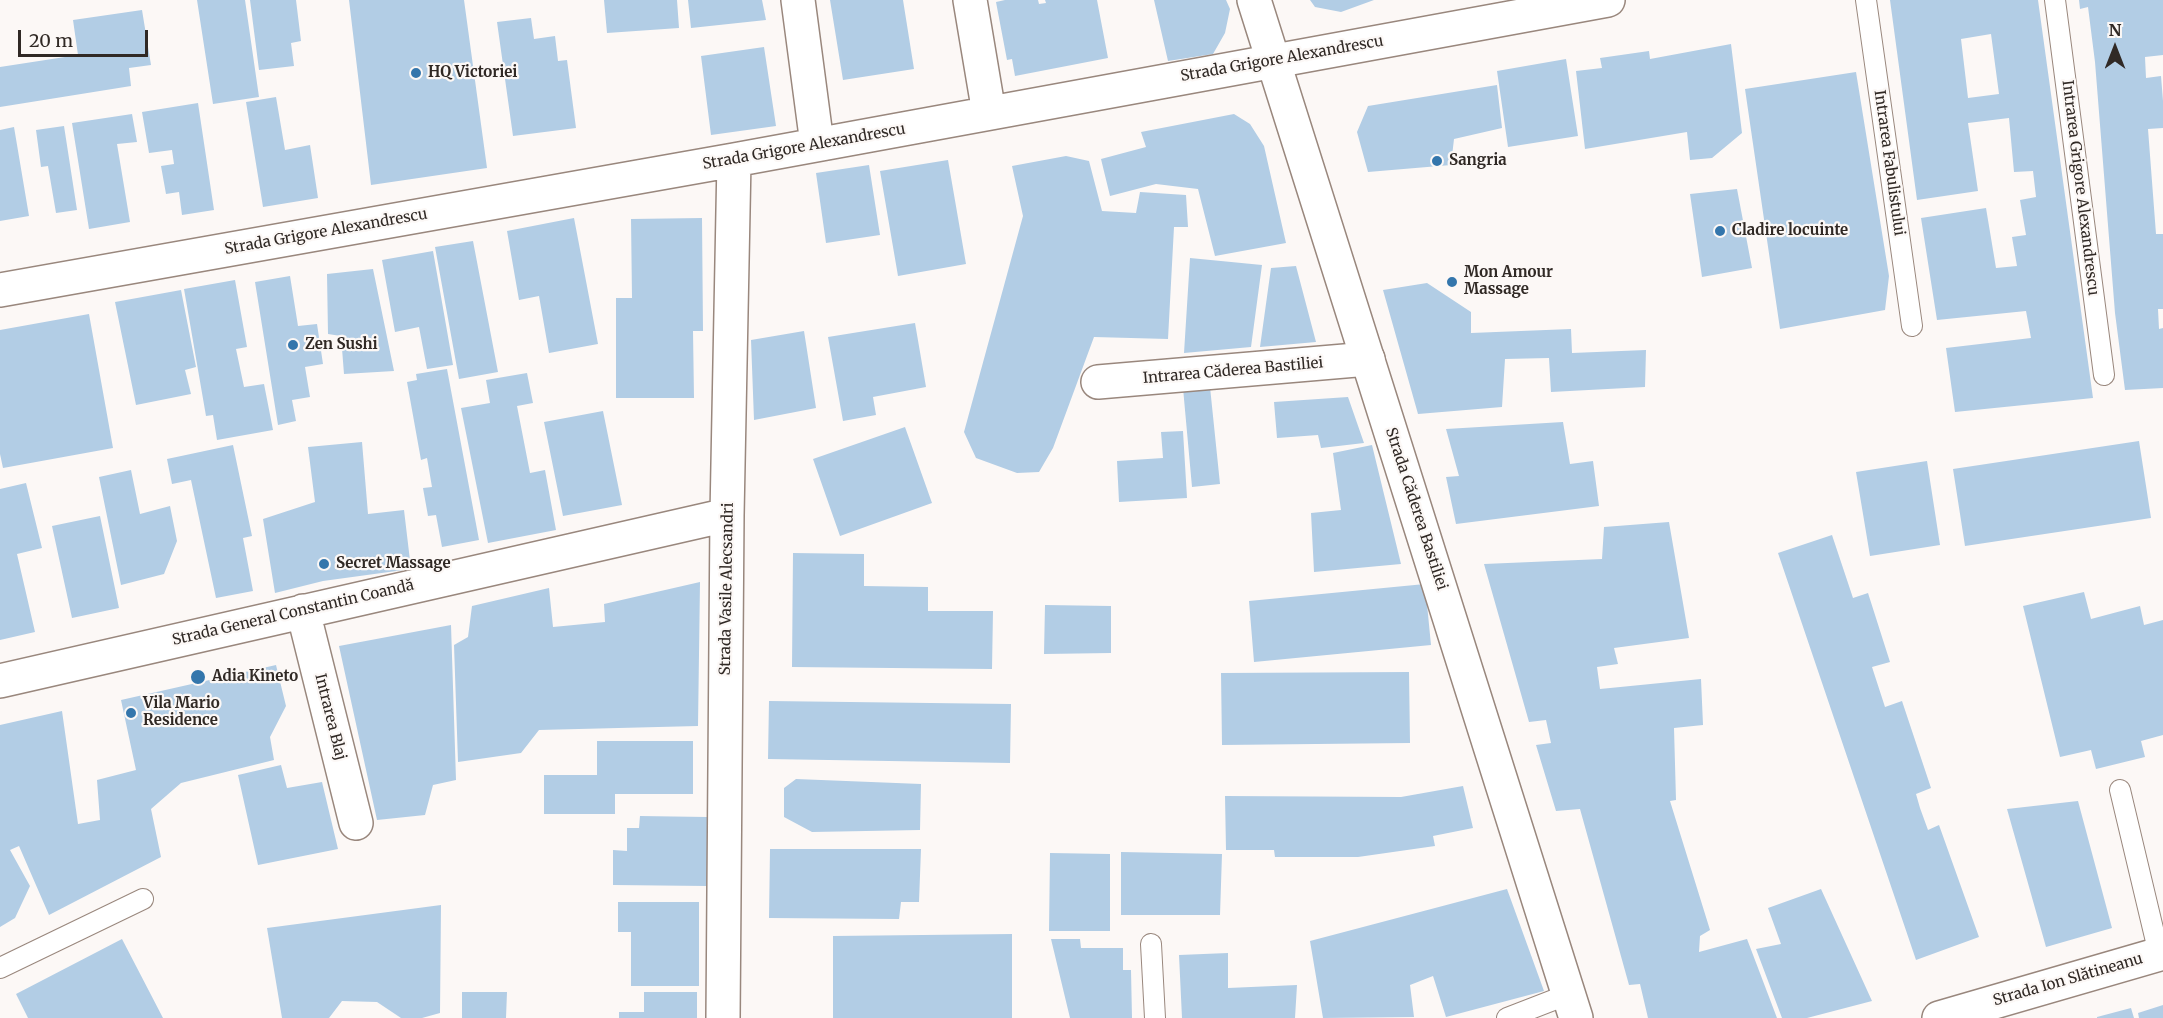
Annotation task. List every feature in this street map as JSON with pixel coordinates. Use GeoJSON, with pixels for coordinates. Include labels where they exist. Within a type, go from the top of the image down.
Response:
{"type":"FeatureCollection","features":[{"type":"Feature","properties":{"kind":"street"},"geometry":{"type":"LineString","coordinates":[[798,0],[817,144]]}},
{"type":"Feature","properties":{"kind":"street"},"geometry":{"type":"LineString","coordinates":[[970,0],[989,112]]}},
{"type":"Feature","properties":{"kind":"street","name":"Strada Căderea Bastiliei"},"geometry":{"type":"LineString","coordinates":[[1254,0],[1573,1006]]}},
{"type":"Feature","properties":{"kind":"street","name":"Strada Grigore Alexandrescu"},"geometry":{"type":"LineString","coordinates":[[0,290],[734,160],[1608,0]]}},
{"type":"Feature","properties":{"kind":"street","name":"Strada Vasile Alecsandri"},"geometry":{"type":"LineString","coordinates":[[723,1018],[727,515],[734,160]]}},
{"type":"Feature","properties":{"kind":"street","name":"Intrarea Căderea Bastiliei"},"geometry":{"type":"LineString","coordinates":[[1098,382],[1368,359]]}},
{"type":"Feature","properties":{"kind":"street","name":"Strada General Constantin Coandă"},"geometry":{"type":"LineString","coordinates":[[0,681],[727,515]]}},
{"type":"Feature","properties":{"kind":"street","name":"Intrarea Blaj"},"geometry":{"type":"LineString","coordinates":[[303,611],[356,823]]}},
{"type":"Feature","properties":{"kind":"street","name":"Strada Ion Slătineanu"},"geometry":{"type":"LineString","coordinates":[[1939,1018],[2161,953]]}},
{"type":"Feature","properties":{"kind":"lane","name":"Intrarea Fabulistului"},"geometry":{"type":"LineString","coordinates":[[1866,0],[1912,326]]}},
{"type":"Feature","properties":{"kind":"lane","name":"Intrarea Grigore Alexandrescu"},"geometry":{"type":"LineString","coordinates":[[2055,0],[2104,375]]}},
{"type":"Feature","properties":{"kind":"lane"},"geometry":{"type":"LineString","coordinates":[[2120,790],[2161,953]]}},
{"type":"Feature","properties":{"kind":"lane"},"geometry":{"type":"LineString","coordinates":[[0,968],[143,899]]}},
{"type":"Feature","properties":{"kind":"lane"},"geometry":{"type":"LineString","coordinates":[[1151,944],[1155,1018]]}},
{"type":"Feature","properties":{"kind":"lane"},"geometry":{"type":"LineString","coordinates":[[1507,1018],[1573,1006]]}},
{"type":"Feature","properties":{"kind":"building"},"geometry":{"type":"Polygon","coordinates":[[[197,0],[245,0],[259,97],[213,104],[197,0]]]}},
{"type":"Feature","properties":{"kind":"building"},"geometry":{"type":"Polygon","coordinates":[[[250,0],[296,0],[301,41],[291,43],[294,66],[259,70],[250,0]]]}},
{"type":"Feature","properties":{"kind":"building","name":"HQ Victoriei"},"geometry":{"type":"Polygon","coordinates":[[[349,0],[464,0],[487,168],[371,185],[349,0]]]}},
{"type":"Feature","properties":{"kind":"building"},"geometry":{"type":"Polygon","coordinates":[[[604,0],[677,0],[679,28],[607,33],[604,0]]]}},
{"type":"Feature","properties":{"kind":"building"},"geometry":{"type":"Polygon","coordinates":[[[688,0],[762,0],[766,20],[691,28],[688,0]]]}},
{"type":"Feature","properties":{"kind":"building"},"geometry":{"type":"Polygon","coordinates":[[[830,0],[903,0],[914,69],[843,80],[830,0]]]}},
{"type":"Feature","properties":{"kind":"building"},"geometry":{"type":"Polygon","coordinates":[[[1038,0],[1039,4],[1046,3],[1045,0],[1097,0],[1108,58],[1015,76],[1012,59],[1007,60],[996,2],[1038,0]]]}},
{"type":"Feature","properties":{"kind":"building"},"geometry":{"type":"Polygon","coordinates":[[[1154,0],[1226,0],[1230,9],[1225,33],[1213,54],[1168,61],[1154,0]]]}},
{"type":"Feature","properties":{"kind":"building"},"geometry":{"type":"Polygon","coordinates":[[[1310,0],[1374,0],[1341,12],[1315,7],[1310,0]]]}},
{"type":"Feature","properties":{"kind":"building"},"geometry":{"type":"Polygon","coordinates":[[[1890,0],[2038,0],[2093,398],[1955,412],[1946,348],[2031,338],[2026,311],[1937,320],[1921,218],[1986,208],[1996,268],[2017,266],[2012,237],[2026,235],[2020,200],[2036,197],[2033,171],[2014,172],[2009,118],[1968,123],[1978,191],[1917,200],[1890,0]],[[1991,34],[1961,39],[1968,98],[1999,94],[1991,34]]]}},
{"type":"Feature","properties":{"kind":"building"},"geometry":{"type":"Polygon","coordinates":[[[2079,0],[2163,0],[2163,55],[2145,57],[2146,78],[2161,76],[2163,101],[2163,128],[2148,129],[2156,234],[2163,234],[2163,309],[2158,309],[2159,329],[2163,328],[2163,388],[2125,390],[2115,313],[2095,62],[2088,7],[2080,9],[2079,0]]]}},
{"type":"Feature","properties":{"kind":"building"},"geometry":{"type":"Polygon","coordinates":[[[142,10],[151,65],[129,68],[131,86],[0,107],[0,67],[78,55],[73,20],[142,10]]]}},
{"type":"Feature","properties":{"kind":"building"},"geometry":{"type":"Polygon","coordinates":[[[531,18],[534,39],[555,36],[558,61],[567,60],[576,128],[513,136],[497,22],[531,18]]]}},
{"type":"Feature","properties":{"kind":"building"},"geometry":{"type":"Polygon","coordinates":[[[1731,44],[1742,133],[1712,158],[1690,160],[1687,132],[1585,149],[1576,71],[1602,68],[1600,58],[1649,51],[1650,59],[1731,44]]]}},
{"type":"Feature","properties":{"kind":"building"},"geometry":{"type":"Polygon","coordinates":[[[764,47],[776,126],[711,135],[701,56],[764,47]]]}},
{"type":"Feature","properties":{"kind":"building"},"geometry":{"type":"Polygon","coordinates":[[[1566,59],[1578,136],[1508,147],[1497,71],[1566,59]]]}},
{"type":"Feature","properties":{"kind":"building"},"geometry":{"type":"Polygon","coordinates":[[[1856,72],[1889,276],[1885,310],[1780,329],[1745,89],[1856,72]]]}},
{"type":"Feature","properties":{"kind":"building"},"geometry":{"type":"Polygon","coordinates":[[[1497,85],[1502,128],[1454,139],[1451,165],[1368,172],[1357,132],[1368,106],[1497,85]]]}},
{"type":"Feature","properties":{"kind":"building"},"geometry":{"type":"Polygon","coordinates":[[[276,97],[285,150],[310,145],[318,198],[263,207],[246,102],[276,97]]]}},
{"type":"Feature","properties":{"kind":"building"},"geometry":{"type":"Polygon","coordinates":[[[198,103],[214,210],[182,215],[179,192],[166,194],[161,166],[174,164],[172,150],[149,153],[142,112],[198,103]]]}},
{"type":"Feature","properties":{"kind":"building"},"geometry":{"type":"Polygon","coordinates":[[[132,114],[137,142],[117,144],[130,222],[89,229],[72,123],[132,114]]]}},
{"type":"Feature","properties":{"kind":"building"},"geometry":{"type":"Polygon","coordinates":[[[1234,114],[1250,124],[1264,146],[1286,243],[1215,256],[1198,189],[1156,184],[1110,196],[1101,159],[1146,147],[1141,132],[1234,114]]]}},
{"type":"Feature","properties":{"kind":"building"},"geometry":{"type":"Polygon","coordinates":[[[64,126],[77,210],[56,213],[48,166],[41,167],[36,130],[64,126]]]}},
{"type":"Feature","properties":{"kind":"building"},"geometry":{"type":"Polygon","coordinates":[[[14,127],[29,216],[0,221],[0,130],[14,127]]]}},
{"type":"Feature","properties":{"kind":"building"},"geometry":{"type":"Polygon","coordinates":[[[1066,156],[1089,161],[1102,211],[1136,213],[1140,192],[1186,195],[1188,227],[1174,227],[1168,339],[1094,337],[1053,448],[1039,472],[1017,473],[976,458],[964,432],[1023,216],[1012,166],[1066,156]]]}},
{"type":"Feature","properties":{"kind":"building"},"geometry":{"type":"Polygon","coordinates":[[[948,160],[966,264],[898,276],[880,171],[948,160]]]}},
{"type":"Feature","properties":{"kind":"building"},"geometry":{"type":"Polygon","coordinates":[[[869,165],[880,235],[826,243],[816,173],[869,165]]]}},
{"type":"Feature","properties":{"kind":"building","name":"Cladire locuinte"},"geometry":{"type":"Polygon","coordinates":[[[1737,189],[1752,268],[1702,277],[1690,194],[1737,189]]]}},
{"type":"Feature","properties":{"kind":"building"},"geometry":{"type":"Polygon","coordinates":[[[574,218],[598,344],[549,353],[539,296],[519,300],[507,231],[574,218]]]}},
{"type":"Feature","properties":{"kind":"building"},"geometry":{"type":"Polygon","coordinates":[[[702,218],[703,331],[693,331],[694,398],[616,398],[616,298],[632,298],[631,219],[702,218]]]}},
{"type":"Feature","properties":{"kind":"building"},"geometry":{"type":"Polygon","coordinates":[[[473,241],[498,372],[459,379],[435,247],[473,241]]]}},
{"type":"Feature","properties":{"kind":"building"},"geometry":{"type":"Polygon","coordinates":[[[433,251],[453,365],[427,369],[419,327],[395,332],[382,260],[433,251]]]}},
{"type":"Feature","properties":{"kind":"building"},"geometry":{"type":"Polygon","coordinates":[[[1190,258],[1262,265],[1251,347],[1184,353],[1190,258]]]}},
{"type":"Feature","properties":{"kind":"building"},"geometry":{"type":"Polygon","coordinates":[[[1296,266],[1316,342],[1260,347],[1271,268],[1296,266]]]}},
{"type":"Feature","properties":{"kind":"building"},"geometry":{"type":"Polygon","coordinates":[[[373,269],[394,371],[344,374],[341,336],[328,334],[327,274],[373,269]]]}},
{"type":"Feature","properties":{"kind":"building","name":"Zen Sushi"},"geometry":{"type":"Polygon","coordinates":[[[290,276],[298,326],[317,324],[323,364],[305,367],[310,397],[292,400],[296,421],[278,425],[255,282],[290,276]]]}},
{"type":"Feature","properties":{"kind":"building"},"geometry":{"type":"Polygon","coordinates":[[[235,280],[247,347],[236,349],[244,387],[264,384],[273,430],[217,440],[213,415],[206,416],[184,289],[235,280]]]}},
{"type":"Feature","properties":{"kind":"building"},"geometry":{"type":"Polygon","coordinates":[[[1427,283],[1471,312],[1471,333],[1571,329],[1572,353],[1646,350],[1645,387],[1551,392],[1549,358],[1505,359],[1502,407],[1418,414],[1383,290],[1427,283]]]}},
{"type":"Feature","properties":{"kind":"building"},"geometry":{"type":"Polygon","coordinates":[[[181,290],[196,367],[185,370],[191,394],[136,405],[115,302],[181,290]]]}},
{"type":"Feature","properties":{"kind":"building"},"geometry":{"type":"Polygon","coordinates":[[[89,314],[113,448],[3,468],[0,454],[0,330],[89,314]]]}},
{"type":"Feature","properties":{"kind":"building"},"geometry":{"type":"Polygon","coordinates":[[[915,323],[926,387],[873,397],[876,415],[843,421],[828,337],[915,323]]]}},
{"type":"Feature","properties":{"kind":"building"},"geometry":{"type":"Polygon","coordinates":[[[804,331],[816,408],[754,420],[751,340],[804,331]]]}},
{"type":"Feature","properties":{"kind":"building"},"geometry":{"type":"Polygon","coordinates":[[[447,369],[479,540],[442,547],[436,515],[428,516],[423,488],[432,487],[427,458],[421,460],[407,382],[417,380],[416,374],[447,369]]]}},
{"type":"Feature","properties":{"kind":"building"},"geometry":{"type":"Polygon","coordinates":[[[527,373],[533,403],[517,406],[530,473],[545,470],[556,530],[488,543],[461,408],[490,403],[486,380],[527,373]]]}},
{"type":"Feature","properties":{"kind":"building"},"geometry":{"type":"Polygon","coordinates":[[[1210,387],[1220,484],[1192,487],[1183,388],[1210,387]]]}},
{"type":"Feature","properties":{"kind":"building"},"geometry":{"type":"Polygon","coordinates":[[[1348,397],[1364,443],[1321,448],[1318,435],[1277,438],[1274,402],[1348,397]]]}},
{"type":"Feature","properties":{"kind":"building"},"geometry":{"type":"Polygon","coordinates":[[[603,411],[622,505],[563,516],[544,422],[603,411]]]}},
{"type":"Feature","properties":{"kind":"building"},"geometry":{"type":"Polygon","coordinates":[[[1563,422],[1570,464],[1593,461],[1599,506],[1456,524],[1446,477],[1459,476],[1446,429],[1563,422]]]}},
{"type":"Feature","properties":{"kind":"building"},"geometry":{"type":"Polygon","coordinates":[[[905,427],[932,503],[840,536],[813,459],[905,427]]]}},
{"type":"Feature","properties":{"kind":"building"},"geometry":{"type":"Polygon","coordinates":[[[1183,431],[1187,498],[1119,502],[1117,461],[1163,458],[1161,432],[1183,431]]]}},
{"type":"Feature","properties":{"kind":"building"},"geometry":{"type":"Polygon","coordinates":[[[2139,441],[2151,518],[1965,546],[1953,469],[2139,441]]]}},
{"type":"Feature","properties":{"kind":"building"},"geometry":{"type":"Polygon","coordinates":[[[362,442],[368,514],[404,510],[411,569],[323,581],[275,593],[263,519],[315,502],[308,447],[362,442]]]}},
{"type":"Feature","properties":{"kind":"building"},"geometry":{"type":"Polygon","coordinates":[[[233,445],[252,536],[243,538],[253,591],[216,598],[191,480],[172,484],[167,459],[233,445]]]}},
{"type":"Feature","properties":{"kind":"building"},"geometry":{"type":"Polygon","coordinates":[[[1372,445],[1401,564],[1314,572],[1311,513],[1341,510],[1333,453],[1372,445]]]}},
{"type":"Feature","properties":{"kind":"building"},"geometry":{"type":"Polygon","coordinates":[[[1927,461],[1940,545],[1870,556],[1856,472],[1927,461]]]}},
{"type":"Feature","properties":{"kind":"building"},"geometry":{"type":"Polygon","coordinates":[[[131,470],[140,514],[170,506],[177,541],[164,574],[121,585],[99,477],[131,470]]]}},
{"type":"Feature","properties":{"kind":"building"},"geometry":{"type":"Polygon","coordinates":[[[26,483],[42,548],[17,554],[35,632],[0,640],[0,489],[26,483]]]}},
{"type":"Feature","properties":{"kind":"building"},"geometry":{"type":"Polygon","coordinates":[[[100,516],[119,608],[72,618],[52,526],[100,516]]]}},
{"type":"Feature","properties":{"kind":"building"},"geometry":{"type":"Polygon","coordinates":[[[1669,522],[1689,638],[1614,648],[1618,664],[1597,667],[1600,689],[1701,679],[1703,725],[1674,728],[1676,800],[1670,801],[1710,930],[1700,936],[1699,952],[1747,939],[1777,1018],[1648,1018],[1640,984],[1629,985],[1580,809],[1556,811],[1536,745],[1551,743],[1546,720],[1529,722],[1484,564],[1602,559],[1604,527],[1669,522]]]}},
{"type":"Feature","properties":{"kind":"building"},"geometry":{"type":"Polygon","coordinates":[[[1832,535],[1853,598],[1868,593],[1890,662],[1872,667],[1885,707],[1902,701],[1931,788],[1916,794],[1920,808],[1928,830],[1939,825],[1979,937],[1916,960],[1778,553],[1832,535]]]}},
{"type":"Feature","properties":{"kind":"building"},"geometry":{"type":"Polygon","coordinates":[[[793,553],[864,554],[864,586],[928,587],[928,611],[993,611],[992,669],[792,667],[793,553]]]}},
{"type":"Feature","properties":{"kind":"building"},"geometry":{"type":"Polygon","coordinates":[[[700,582],[698,726],[539,730],[521,753],[458,762],[454,645],[468,637],[472,606],[549,588],[553,627],[605,622],[604,604],[700,582]]]}},
{"type":"Feature","properties":{"kind":"building"},"geometry":{"type":"Polygon","coordinates":[[[1425,584],[1431,645],[1254,662],[1249,601],[1425,584]]]}},
{"type":"Feature","properties":{"kind":"building"},"geometry":{"type":"Polygon","coordinates":[[[2084,592],[2091,619],[2140,606],[2144,625],[2163,620],[2163,735],[2141,741],[2145,757],[2096,769],[2091,750],[2060,757],[2023,606],[2084,592]]]}},
{"type":"Feature","properties":{"kind":"building"},"geometry":{"type":"Polygon","coordinates":[[[1045,605],[1111,606],[1111,653],[1044,654],[1045,605]]]}},
{"type":"Feature","properties":{"kind":"building"},"geometry":{"type":"Polygon","coordinates":[[[451,625],[456,780],[433,785],[425,815],[377,820],[339,646],[451,625]]]}},
{"type":"Feature","properties":{"kind":"building"},"geometry":{"type":"Polygon","coordinates":[[[276,665],[286,706],[270,737],[274,760],[181,783],[151,809],[161,857],[49,915],[19,846],[10,850],[30,886],[15,918],[0,927],[0,725],[62,711],[78,824],[100,820],[97,780],[136,770],[121,700],[276,665]]]}},
{"type":"Feature","properties":{"kind":"building"},"geometry":{"type":"Polygon","coordinates":[[[1409,672],[1410,743],[1222,745],[1221,673],[1409,672]]]}},
{"type":"Feature","properties":{"kind":"building"},"geometry":{"type":"Polygon","coordinates":[[[769,701],[1011,704],[1010,763],[768,759],[769,701]]]}},
{"type":"Feature","properties":{"kind":"building"},"geometry":{"type":"Polygon","coordinates":[[[597,741],[693,741],[693,794],[615,794],[615,814],[544,814],[544,775],[597,775],[597,741]]]}},
{"type":"Feature","properties":{"kind":"building"},"geometry":{"type":"Polygon","coordinates":[[[281,765],[287,788],[322,782],[338,849],[258,865],[238,775],[281,765]]]}},
{"type":"Feature","properties":{"kind":"building"},"geometry":{"type":"Polygon","coordinates":[[[796,779],[921,784],[920,830],[812,832],[784,817],[784,788],[796,779]]]}},
{"type":"Feature","properties":{"kind":"building"},"geometry":{"type":"Polygon","coordinates":[[[1463,786],[1473,828],[1433,836],[1435,846],[1358,857],[1275,857],[1274,850],[1226,850],[1225,796],[1401,797],[1463,786]]]}},
{"type":"Feature","properties":{"kind":"building"},"geometry":{"type":"Polygon","coordinates":[[[2078,801],[2112,928],[2046,947],[2007,809],[2078,801]]]}},
{"type":"Feature","properties":{"kind":"building"},"geometry":{"type":"Polygon","coordinates":[[[640,816],[707,817],[707,886],[613,885],[613,850],[627,851],[627,828],[639,828],[640,816]]]}},
{"type":"Feature","properties":{"kind":"building"},"geometry":{"type":"Polygon","coordinates":[[[770,849],[921,849],[919,902],[901,902],[899,919],[769,918],[770,849]]]}},
{"type":"Feature","properties":{"kind":"building"},"geometry":{"type":"Polygon","coordinates":[[[1121,852],[1222,854],[1220,915],[1121,915],[1121,852]]]}},
{"type":"Feature","properties":{"kind":"building"},"geometry":{"type":"Polygon","coordinates":[[[1050,853],[1110,854],[1110,931],[1049,931],[1050,853]]]}},
{"type":"Feature","properties":{"kind":"building"},"geometry":{"type":"Polygon","coordinates":[[[1507,889],[1544,991],[1446,1017],[1433,976],[1410,985],[1414,1017],[1323,1018],[1310,941],[1507,889]]]}},
{"type":"Feature","properties":{"kind":"building"},"geometry":{"type":"Polygon","coordinates":[[[1821,889],[1872,1001],[1807,1018],[1782,1018],[1756,949],[1781,944],[1768,908],[1821,889]]]}},
{"type":"Feature","properties":{"kind":"building"},"geometry":{"type":"Polygon","coordinates":[[[618,902],[699,902],[699,986],[631,986],[631,932],[618,932],[618,902]]]}},
{"type":"Feature","properties":{"kind":"building"},"geometry":{"type":"Polygon","coordinates":[[[441,905],[440,1013],[422,1018],[401,1018],[377,1002],[342,1001],[329,1018],[282,1018],[267,928],[441,905]]]}},
{"type":"Feature","properties":{"kind":"building"},"geometry":{"type":"Polygon","coordinates":[[[1012,934],[1012,1018],[833,1018],[833,936],[1012,934]]]}},
{"type":"Feature","properties":{"kind":"building"},"geometry":{"type":"Polygon","coordinates":[[[122,939],[163,1018],[28,1018],[16,994],[122,939]]]}},
{"type":"Feature","properties":{"kind":"building"},"geometry":{"type":"Polygon","coordinates":[[[1051,939],[1080,939],[1081,948],[1123,948],[1123,970],[1131,970],[1132,1018],[1070,1018],[1051,939]]]}},
{"type":"Feature","properties":{"kind":"building"},"geometry":{"type":"Polygon","coordinates":[[[1228,953],[1228,988],[1297,985],[1295,1018],[1182,1018],[1179,955],[1228,953]]]}},
{"type":"Feature","properties":{"kind":"building"},"geometry":{"type":"Polygon","coordinates":[[[462,992],[507,992],[506,1018],[462,1018],[462,992]]]}},
{"type":"Feature","properties":{"kind":"building"},"geometry":{"type":"Polygon","coordinates":[[[644,992],[697,992],[697,1018],[619,1018],[619,1012],[644,1012],[644,992]]]}},
{"type":"Feature","properties":{"kind":"building"},"geometry":{"type":"Polygon","coordinates":[[[2163,1005],[2163,1018],[2139,1018],[2138,1013],[2163,1005]]]}},
{"type":"Feature","properties":{"kind":"building"},"geometry":{"type":"Polygon","coordinates":[[[2131,1008],[2134,1018],[2097,1018],[2097,1017],[2131,1008]]]}},
{"type":"Feature","properties":{"kind":"place","name":"HQ Victoriei"},"geometry":{"type":"Point","coordinates":[416,73]}},
{"type":"Feature","properties":{"kind":"place","name":"Sangria"},"geometry":{"type":"Point","coordinates":[1437,161]}},
{"type":"Feature","properties":{"kind":"place","name":"Cladire locuinte"},"geometry":{"type":"Point","coordinates":[1720,231]}},
{"type":"Feature","properties":{"kind":"place","name":"Mon Amour Massage"},"geometry":{"type":"Point","coordinates":[1452,282]}},
{"type":"Feature","properties":{"kind":"place","name":"Zen Sushi"},"geometry":{"type":"Point","coordinates":[293,345]}},
{"type":"Feature","properties":{"kind":"place","name":"Secret Massage"},"geometry":{"type":"Point","coordinates":[324,564]}},
{"type":"Feature","properties":{"kind":"place","name":"Adia Kineto"},"geometry":{"type":"Point","coordinates":[198,677]}},
{"type":"Feature","properties":{"kind":"place","name":"Vila Mario Residence"},"geometry":{"type":"Point","coordinates":[131,713]}}]}
